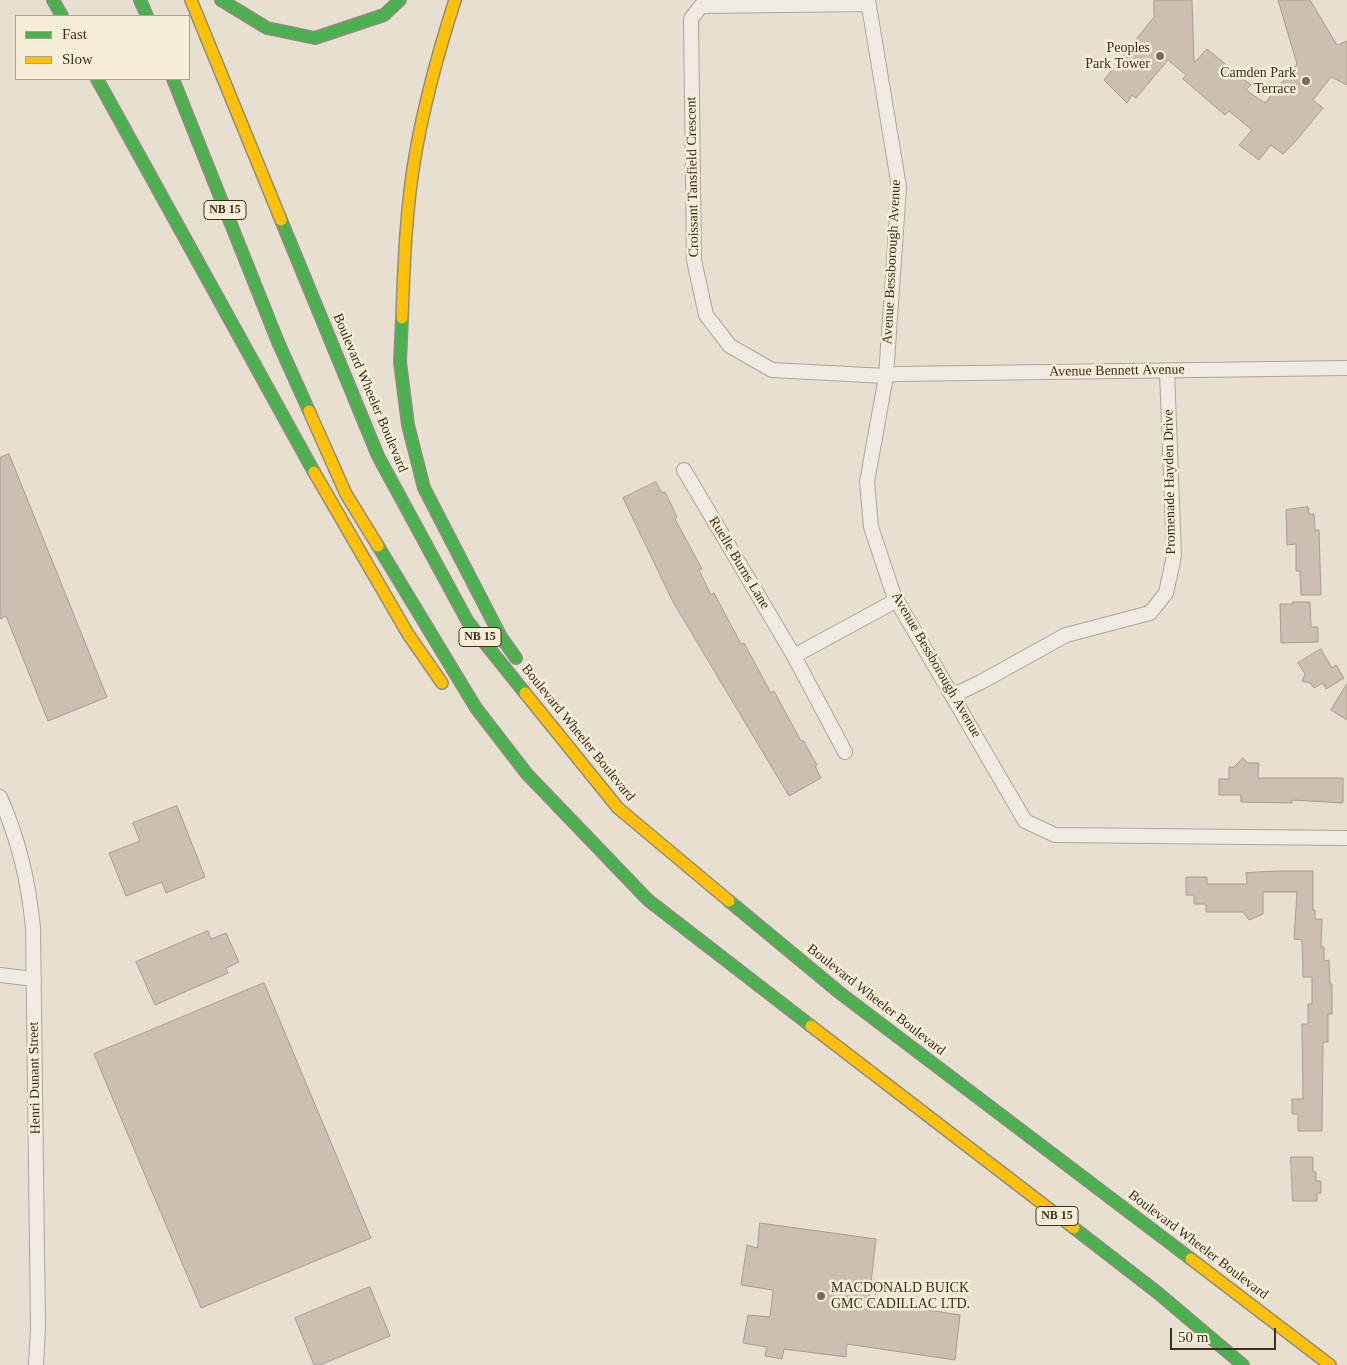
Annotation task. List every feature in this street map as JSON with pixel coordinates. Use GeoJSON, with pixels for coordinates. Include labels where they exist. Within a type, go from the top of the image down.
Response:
{"type":"FeatureCollection","features":[{"type":"Feature","properties":{"kind":"highway"},"geometry":{"type":"LineString","coordinates":[[53,0],[61,15]]}},
{"type":"Feature","properties":{"kind":"highway"},"geometry":{"type":"LineString","coordinates":[[140,0],[146,15]]}},
{"type":"Feature","properties":{"kind":"highway","name":"Boulevard Wheeler Boulevard"},"geometry":{"type":"LineString","coordinates":[[191,0],[378,456],[468,622],[618,808],[840,993],[1330,1365]]}},
{"type":"Feature","properties":{"kind":"highway"},"geometry":{"type":"LineString","coordinates":[[221,0],[267,28],[315,38],[384,15],[400,0]]}},
{"type":"Feature","properties":{"kind":"highway"},"geometry":{"type":"LineString","coordinates":[[456,0],[433,73],[416,152],[404,252],[400,362],[408,425],[424,488],[501,638],[524,669]]}},
{"type":"Feature","properties":{"kind":"highway"},"geometry":{"type":"LineString","coordinates":[[98,80],[337,514],[408,634],[448,691]]}},
{"type":"Feature","properties":{"kind":"highway","name":"NB 15"},"geometry":{"type":"LineString","coordinates":[[173,80],[278,342],[346,494],[476,708],[527,774],[648,900],[1165,1299],[1243,1365]]}},
{"type":"Feature","properties":{"kind":"highway"},"geometry":{"type":"LineString","coordinates":[[552,708],[597,770],[663,846]]}},
{"type":"Feature","properties":{"kind":"highway"},"geometry":{"type":"LineString","coordinates":[[514,777],[591,854],[648,900]]}},
{"type":"Feature","properties":{"kind":"street","name":"Avenue Bessborough Avenue"},"geometry":{"type":"LineString","coordinates":[[868,2],[899,187],[886,376],[867,482],[871,527],[897,600],[1026,821],[1054,835],[1347,838]]}},
{"type":"Feature","properties":{"kind":"street","name":"Croissant Tansfield Crescent"},"geometry":{"type":"LineString","coordinates":[[868,2],[701,6],[691,19],[694,260],[706,315],[730,346],[772,370],[886,376]]}},
{"type":"Feature","properties":{"kind":"street","name":"Avenue Bennett Avenue"},"geometry":{"type":"LineString","coordinates":[[886,376],[896,374],[1347,368]]}},
{"type":"Feature","properties":{"kind":"street","name":"Promenade Hayden Drive"},"geometry":{"type":"LineString","coordinates":[[954,695],[1066,635],[1150,613],[1166,593],[1174,556],[1168,371]]}},
{"type":"Feature","properties":{"kind":"street","name":"Ruelle Burns Lane"},"geometry":{"type":"LineString","coordinates":[[684,470],[794,656],[845,752]]}},
{"type":"Feature","properties":{"kind":"street"},"geometry":{"type":"LineString","coordinates":[[794,656],[897,600]]}},
{"type":"Feature","properties":{"kind":"street","name":"Henri Dunant Street"},"geometry":{"type":"LineString","coordinates":[[0,797],[17,839],[29,893],[33,927],[38,1329],[36,1365]]}},
{"type":"Feature","properties":{"kind":"street"},"geometry":{"type":"LineString","coordinates":[[0,975],[34,979]]}},
{"type":"Feature","properties":{"kind":"building"},"geometry":{"type":"Polygon","coordinates":[[[1154,0],[1192,0],[1194,63],[1207,49],[1251,85],[1246,90],[1265,103],[1297,64],[1278,0],[1310,0],[1337,45],[1347,41],[1347,85],[1331,77],[1313,100],[1323,108],[1295,142],[1283,154],[1271,145],[1259,160],[1239,145],[1252,130],[1229,111],[1225,115],[1183,79],[1186,75],[1168,60],[1136,98],[1132,95],[1127,103],[1104,80],[1154,17],[1154,0]]]}},
{"type":"Feature","properties":{"kind":"building"},"geometry":{"type":"Polygon","coordinates":[[[9,454],[107,697],[48,721],[6,616],[0,619],[0,458],[9,454]]]}},
{"type":"Feature","properties":{"kind":"building"},"geometry":{"type":"Polygon","coordinates":[[[656,482],[662,493],[665,492],[677,517],[675,519],[702,569],[699,570],[711,595],[714,593],[741,644],[744,643],[771,693],[774,691],[801,741],[803,740],[817,765],[815,766],[821,778],[789,796],[673,602],[623,498],[656,482]]]}},
{"type":"Feature","properties":{"kind":"building"},"geometry":{"type":"Polygon","coordinates":[[[1308,507],[1309,514],[1314,514],[1315,530],[1319,530],[1321,595],[1301,595],[1300,571],[1296,571],[1296,544],[1287,545],[1286,510],[1308,507]]]}},
{"type":"Feature","properties":{"kind":"building"},"geometry":{"type":"Polygon","coordinates":[[[1293,602],[1310,602],[1311,627],[1318,627],[1318,642],[1281,643],[1280,604],[1293,604],[1293,602]]]}},
{"type":"Feature","properties":{"kind":"building"},"geometry":{"type":"Polygon","coordinates":[[[1321,649],[1332,668],[1336,665],[1344,678],[1326,689],[1323,683],[1314,688],[1310,683],[1302,681],[1305,674],[1298,663],[1321,649]]]}},
{"type":"Feature","properties":{"kind":"building"},"geometry":{"type":"Polygon","coordinates":[[[1347,684],[1347,720],[1331,710],[1347,684]]]}},
{"type":"Feature","properties":{"kind":"building"},"geometry":{"type":"Polygon","coordinates":[[[1243,758],[1248,763],[1259,763],[1258,778],[1343,778],[1343,803],[1292,800],[1292,803],[1241,802],[1241,795],[1219,795],[1219,779],[1229,779],[1229,767],[1234,767],[1243,758]]]}},
{"type":"Feature","properties":{"kind":"building"},"geometry":{"type":"Polygon","coordinates":[[[177,806],[205,877],[166,893],[162,882],[126,896],[109,853],[140,841],[133,823],[177,806]]]}},
{"type":"Feature","properties":{"kind":"building"},"geometry":{"type":"Polygon","coordinates":[[[1313,871],[1313,910],[1315,910],[1315,919],[1322,919],[1321,947],[1324,947],[1324,961],[1329,960],[1330,984],[1332,984],[1332,1014],[1328,1014],[1328,1042],[1323,1042],[1322,1131],[1298,1131],[1298,1114],[1292,1114],[1292,1099],[1303,1099],[1302,1024],[1308,1024],[1308,1004],[1312,1004],[1312,977],[1303,977],[1302,940],[1294,939],[1297,892],[1263,892],[1263,914],[1249,920],[1243,912],[1206,912],[1206,904],[1194,904],[1194,895],[1186,895],[1186,877],[1207,877],[1207,884],[1247,884],[1246,873],[1313,871]]]}},
{"type":"Feature","properties":{"kind":"building"},"geometry":{"type":"Polygon","coordinates":[[[208,931],[211,939],[226,933],[239,962],[226,968],[228,973],[155,1005],[136,962],[208,931]]]}},
{"type":"Feature","properties":{"kind":"building"},"geometry":{"type":"Polygon","coordinates":[[[264,983],[371,1238],[201,1308],[94,1054],[264,983]]]}},
{"type":"Feature","properties":{"kind":"building"},"geometry":{"type":"Polygon","coordinates":[[[1291,1157],[1313,1157],[1313,1172],[1316,1172],[1316,1181],[1321,1181],[1321,1193],[1317,1193],[1317,1201],[1293,1201],[1291,1157]]]}},
{"type":"Feature","properties":{"kind":"building","name":"MACDONALD BUICK GMC CADILLAC LTD."},"geometry":{"type":"Polygon","coordinates":[[[760,1223],[876,1239],[869,1301],[960,1315],[955,1360],[847,1344],[846,1357],[784,1349],[782,1359],[765,1356],[767,1347],[743,1343],[748,1315],[770,1317],[773,1290],[741,1285],[747,1245],[757,1248],[760,1223]]]}},
{"type":"Feature","properties":{"kind":"building"},"geometry":{"type":"Polygon","coordinates":[[[370,1287],[390,1336],[320,1365],[314,1365],[295,1318],[370,1287]]]}},
{"type":"Feature","properties":{"kind":"traffic: fast"},"geometry":{"type":"LineString","coordinates":[[53,0],[61,15]]}},
{"type":"Feature","properties":{"kind":"traffic: fast"},"geometry":{"type":"LineString","coordinates":[[140,0],[147,15]]}},
{"type":"Feature","properties":{"kind":"traffic: fast"},"geometry":{"type":"LineString","coordinates":[[221,0],[267,28],[315,38],[384,15],[400,0]]}},
{"type":"Feature","properties":{"kind":"traffic: fast"},"geometry":{"type":"LineString","coordinates":[[98,80],[314,472]]}},
{"type":"Feature","properties":{"kind":"traffic: fast"},"geometry":{"type":"LineString","coordinates":[[173,80],[278,342],[309,411]]}},
{"type":"Feature","properties":{"kind":"traffic: fast"},"geometry":{"type":"LineString","coordinates":[[281,220],[378,456],[468,622],[525,693]]}},
{"type":"Feature","properties":{"kind":"traffic: fast"},"geometry":{"type":"LineString","coordinates":[[402,318],[400,362],[408,425],[424,488],[501,637],[516,658]]}},
{"type":"Feature","properties":{"kind":"traffic: fast"},"geometry":{"type":"LineString","coordinates":[[378,546],[476,708],[527,774],[648,900],[811,1026]]}},
{"type":"Feature","properties":{"kind":"traffic: fast"},"geometry":{"type":"LineString","coordinates":[[729,901],[840,993],[1191,1259]]}},
{"type":"Feature","properties":{"kind":"traffic: fast"},"geometry":{"type":"LineString","coordinates":[[1074,1228],[1158,1293],[1243,1365]]}},
{"type":"Feature","properties":{"kind":"traffic: slow"},"geometry":{"type":"LineString","coordinates":[[191,0],[281,220]]}},
{"type":"Feature","properties":{"kind":"traffic: slow"},"geometry":{"type":"LineString","coordinates":[[402,318],[408,214],[416,151],[433,75],[455,0]]}},
{"type":"Feature","properties":{"kind":"traffic: slow"},"geometry":{"type":"LineString","coordinates":[[309,411],[346,494],[378,546]]}},
{"type":"Feature","properties":{"kind":"traffic: slow"},"geometry":{"type":"LineString","coordinates":[[314,472],[408,634],[442,683]]}},
{"type":"Feature","properties":{"kind":"traffic: slow"},"geometry":{"type":"LineString","coordinates":[[525,693],[618,808],[729,901]]}},
{"type":"Feature","properties":{"kind":"traffic: slow"},"geometry":{"type":"LineString","coordinates":[[811,1026],[1074,1228]]}},
{"type":"Feature","properties":{"kind":"traffic: slow"},"geometry":{"type":"LineString","coordinates":[[1191,1259],[1330,1365]]}},
{"type":"Feature","properties":{"kind":"place","name":"Peoples Park Tower"},"geometry":{"type":"Point","coordinates":[1160,56]}},
{"type":"Feature","properties":{"kind":"place","name":"Camden Park Terrace"},"geometry":{"type":"Point","coordinates":[1306,81]}},
{"type":"Feature","properties":{"kind":"place","name":"MACDONALD BUICK GMC CADILLAC LTD."},"geometry":{"type":"Point","coordinates":[821,1296]}}]}
